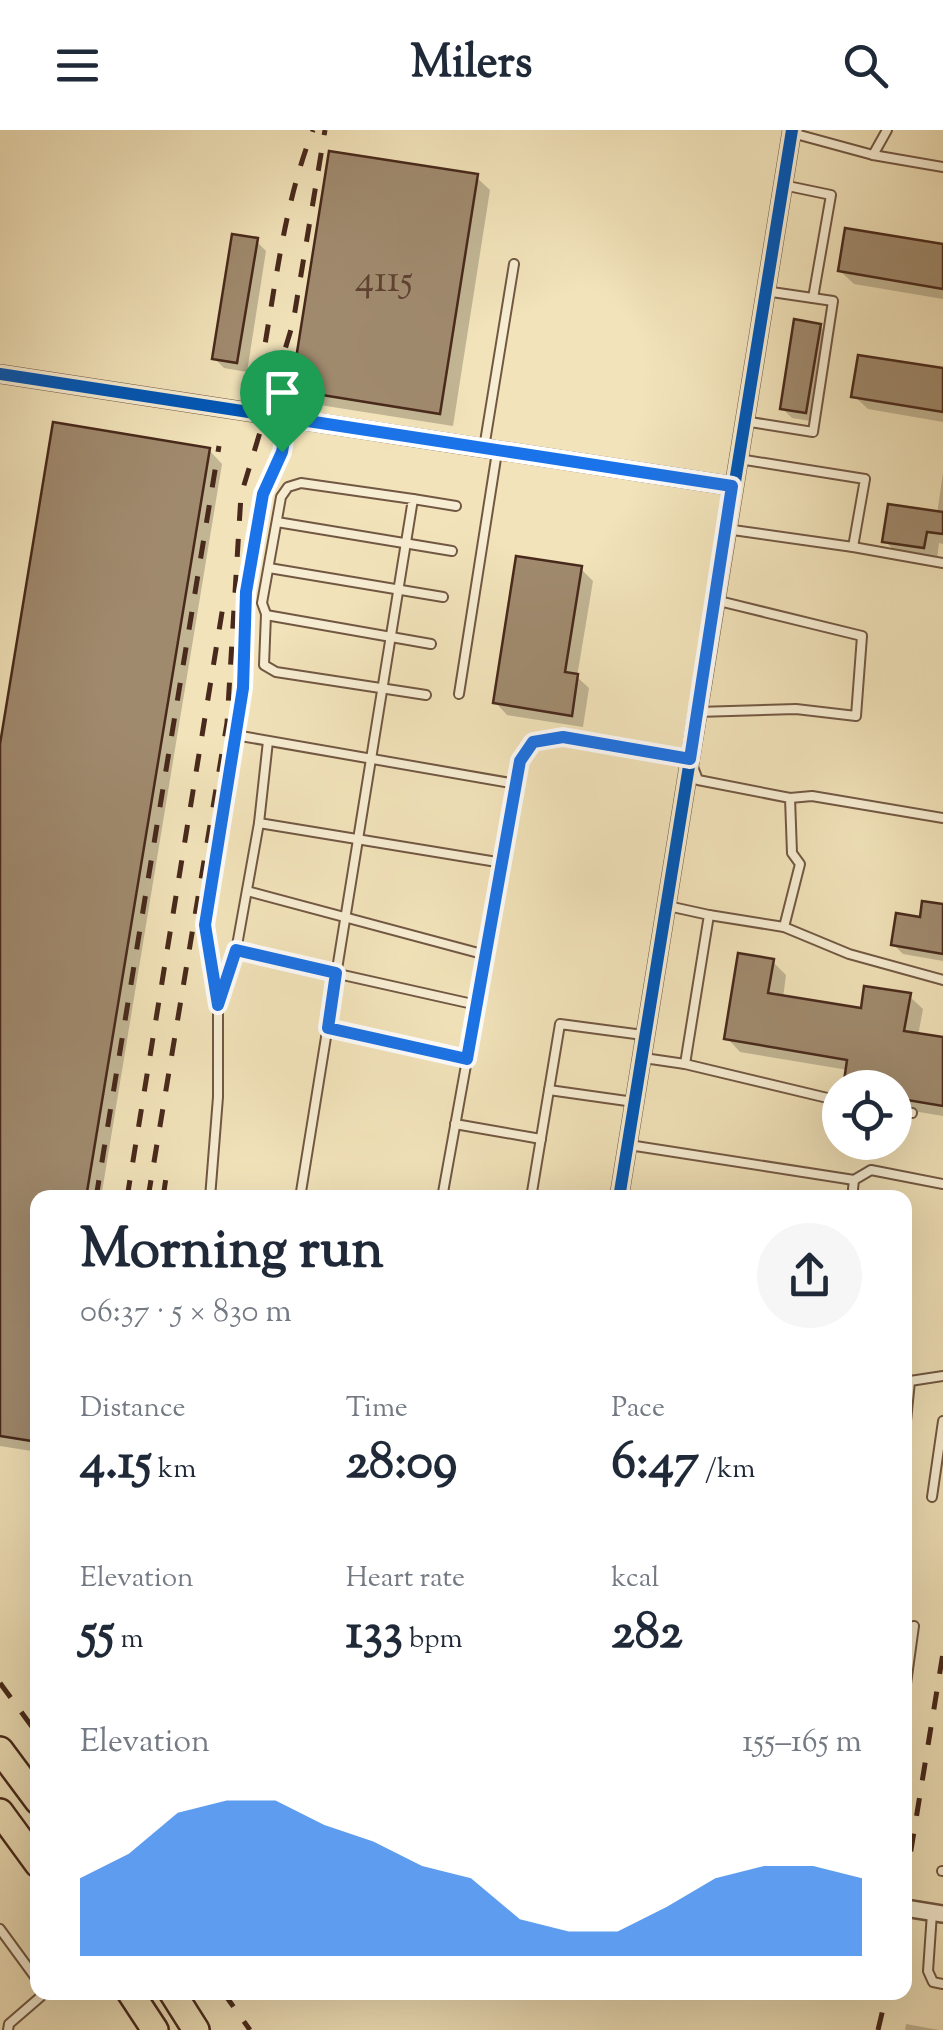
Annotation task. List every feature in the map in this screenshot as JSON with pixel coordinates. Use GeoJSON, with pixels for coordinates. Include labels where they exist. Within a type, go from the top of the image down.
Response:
{"type":"FeatureCollection","features":[{"type":"Feature","properties":{"kind":"highway"},"geometry":{"type":"LineString","coordinates":[[0,1750],[30,1790]]}},
{"type":"Feature","properties":{"kind":"highway"},"geometry":{"type":"LineString","coordinates":[[0,1812],[30,1853]]}},
{"type":"Feature","properties":{"kind":"highway"},"geometry":{"type":"LineString","coordinates":[[135,2000],[155,2030]]}},
{"type":"Feature","properties":{"kind":"highway"},"geometry":{"type":"LineString","coordinates":[[177,2000],[196,2030]]}},
{"type":"Feature","properties":{"kind":"street"},"geometry":{"type":"LineString","coordinates":[[621,1190],[792,131]]}},
{"type":"Feature","properties":{"kind":"street"},"geometry":{"type":"LineString","coordinates":[[0,374],[732,486]]}},
{"type":"Feature","properties":{"kind":"street"},"geometry":{"type":"LineString","coordinates":[[912,1909],[938,1913]]}},
{"type":"Feature","properties":{"kind":"lane"},"geometry":{"type":"LineString","coordinates":[[873,155],[887,130]]}},
{"type":"Feature","properties":{"kind":"lane"},"geometry":{"type":"LineString","coordinates":[[792,131],[873,155],[943,167]]}},
{"type":"Feature","properties":{"kind":"lane"},"geometry":{"type":"LineString","coordinates":[[783,185],[831,195],[813,298]]}},
{"type":"Feature","properties":{"kind":"lane"},"geometry":{"type":"LineString","coordinates":[[459,694],[514,264]]}},
{"type":"Feature","properties":{"kind":"lane"},"geometry":{"type":"LineString","coordinates":[[743,421],[813,432],[833,301],[765,291]]}},
{"type":"Feature","properties":{"kind":"lane"},"geometry":{"type":"LineString","coordinates":[[210,1190],[218,1005],[205,925],[243,688],[246,592],[263,494],[282,452],[288,418]]}},
{"type":"Feature","properties":{"kind":"lane"},"geometry":{"type":"LineString","coordinates":[[737,459],[865,479],[854,547]]}},
{"type":"Feature","properties":{"kind":"lane"},"geometry":{"type":"LineString","coordinates":[[426,695],[267,668],[262,656],[266,615],[262,603],[284,492],[296,484],[456,506]]}},
{"type":"Feature","properties":{"kind":"lane"},"geometry":{"type":"LineString","coordinates":[[301,1190],[413,499]]}},
{"type":"Feature","properties":{"kind":"lane"},"geometry":{"type":"LineString","coordinates":[[277,522],[452,551]]}},
{"type":"Feature","properties":{"kind":"lane"},"geometry":{"type":"LineString","coordinates":[[726,529],[943,562]]}},
{"type":"Feature","properties":{"kind":"lane"},"geometry":{"type":"LineString","coordinates":[[269,568],[443,598]]}},
{"type":"Feature","properties":{"kind":"lane"},"geometry":{"type":"LineString","coordinates":[[697,712],[796,709],[856,716],[862,636],[715,600]]}},
{"type":"Feature","properties":{"kind":"lane"},"geometry":{"type":"LineString","coordinates":[[266,615],[431,644]]}},
{"type":"Feature","properties":{"kind":"lane"},"geometry":{"type":"LineString","coordinates":[[235,735],[516,784]]}},
{"type":"Feature","properties":{"kind":"lane"},"geometry":{"type":"LineString","coordinates":[[443,1190],[525,751],[548,738],[690,759],[698,780],[790,798],[812,796],[943,818]]}},
{"type":"Feature","properties":{"kind":"lane"},"geometry":{"type":"LineString","coordinates":[[218,1005],[236,950],[259,823],[268,741]]}},
{"type":"Feature","properties":{"kind":"lane"},"geometry":{"type":"LineString","coordinates":[[784,927],[800,864],[792,853],[790,798]]}},
{"type":"Feature","properties":{"kind":"lane"},"geometry":{"type":"LineString","coordinates":[[259,823],[502,863]]}},
{"type":"Feature","properties":{"kind":"lane"},"geometry":{"type":"LineString","coordinates":[[247,891],[486,955]]}},
{"type":"Feature","properties":{"kind":"lane"},"geometry":{"type":"LineString","coordinates":[[668,906],[784,927],[848,954],[943,980]]}},
{"type":"Feature","properties":{"kind":"lane"},"geometry":{"type":"LineString","coordinates":[[684,1064],[709,914]]}},
{"type":"Feature","properties":{"kind":"lane"},"geometry":{"type":"LineString","coordinates":[[236,950],[477,1005]]}},
{"type":"Feature","properties":{"kind":"lane"},"geometry":{"type":"LineString","coordinates":[[532,1190],[560,1024],[648,1036]]}},
{"type":"Feature","properties":{"kind":"lane"},"geometry":{"type":"LineString","coordinates":[[328,1028],[467,1059]]}},
{"type":"Feature","properties":{"kind":"lane"},"geometry":{"type":"LineString","coordinates":[[644,1058],[822,1098]]}},
{"type":"Feature","properties":{"kind":"lane"},"geometry":{"type":"LineString","coordinates":[[549,1090],[636,1103]]}},
{"type":"Feature","properties":{"kind":"lane"},"geometry":{"type":"LineString","coordinates":[[455,1124],[541,1139]]}},
{"type":"Feature","properties":{"kind":"lane"},"geometry":{"type":"LineString","coordinates":[[629,1145],[854,1180],[871,1170],[943,1184]]}},
{"type":"Feature","properties":{"kind":"lane"},"geometry":{"type":"LineString","coordinates":[[853,1190],[854,1180]]}},
{"type":"Feature","properties":{"kind":"lane"},"geometry":{"type":"LineString","coordinates":[[912,1380],[943,1376]]}},
{"type":"Feature","properties":{"kind":"lane"},"geometry":{"type":"LineString","coordinates":[[932,1497],[943,1421]]}},
{"type":"Feature","properties":{"kind":"lane"},"geometry":{"type":"LineString","coordinates":[[912,1640],[914,1626]]}},
{"type":"Feature","properties":{"kind":"lane"},"geometry":{"type":"LineString","coordinates":[[938,1913],[928,1970],[933,1982],[943,1984]]}},
{"type":"Feature","properties":{"kind":"lane"},"geometry":{"type":"LineString","coordinates":[[0,1929],[30,1970]]}},
{"type":"Feature","properties":{"kind":"lane"},"geometry":{"type":"LineString","coordinates":[[8,2030],[9,2024],[37,2000]]}},
{"type":"Feature","properties":{"kind":"building"},"geometry":{"type":"Polygon","coordinates":[[[329,151],[478,174],[440,414],[291,390],[329,151]]]}},
{"type":"Feature","properties":{"kind":"building"},"geometry":{"type":"Polygon","coordinates":[[[845,228],[943,244],[943,289],[838,271],[845,228]]]}},
{"type":"Feature","properties":{"kind":"building"},"geometry":{"type":"Polygon","coordinates":[[[232,234],[258,238],[237,363],[212,359],[232,234]]]}},
{"type":"Feature","properties":{"kind":"building"},"geometry":{"type":"Polygon","coordinates":[[[794,319],[821,324],[806,413],[780,409],[794,319]]]}},
{"type":"Feature","properties":{"kind":"building"},"geometry":{"type":"Polygon","coordinates":[[[858,355],[943,368],[943,412],[851,397],[858,355]]]}},
{"type":"Feature","properties":{"kind":"building"},"geometry":{"type":"Polygon","coordinates":[[[53,422],[210,448],[87,1190],[30,1190],[30,1441],[0,1436],[0,744],[53,422]]]}},
{"type":"Feature","properties":{"kind":"building"},"geometry":{"type":"Polygon","coordinates":[[[888,504],[943,512],[943,534],[927,532],[924,548],[882,542],[888,504]]]}},
{"type":"Feature","properties":{"kind":"building"},"geometry":{"type":"Polygon","coordinates":[[[516,556],[582,566],[565,672],[578,674],[572,716],[493,703],[516,556]]]}},
{"type":"Feature","properties":{"kind":"building"},"geometry":{"type":"Polygon","coordinates":[[[922,901],[943,904],[943,954],[891,945],[896,913],[920,917],[922,901]]]}},
{"type":"Feature","properties":{"kind":"building"},"geometry":{"type":"Polygon","coordinates":[[[738,953],[774,959],[768,993],[861,1008],[864,986],[911,993],[904,1031],[943,1037],[943,1106],[912,1101],[912,1070],[846,1070],[847,1060],[724,1039],[738,953]]]}},
{"type":"Feature","properties":{"kind":"railway"},"geometry":{"type":"LineString","coordinates":[[252,413],[284,234],[313,130]]}},
{"type":"Feature","properties":{"kind":"railway"},"geometry":{"type":"LineString","coordinates":[[149,1190],[227,723],[241,495],[293,323],[325,130]]}},
{"type":"Feature","properties":{"kind":"railway"},"geometry":{"type":"LineString","coordinates":[[97,1190],[219,446]]}},
{"type":"Feature","properties":{"kind":"railway"},"geometry":{"type":"LineString","coordinates":[[128,1190],[224,600]]}},
{"type":"Feature","properties":{"kind":"railway"},"geometry":{"type":"LineString","coordinates":[[164,1190],[167,1171]]}},
{"type":"Feature","properties":{"kind":"railway"},"geometry":{"type":"LineString","coordinates":[[912,1844],[943,1653]]}},
{"type":"Feature","properties":{"kind":"railway"},"geometry":{"type":"LineString","coordinates":[[0,1683],[30,1724]]}},
{"type":"Feature","properties":{"kind":"railway"},"geometry":{"type":"LineString","coordinates":[[229,2000],[250,2030]]}},
{"type":"Feature","properties":{"kind":"railway"},"geometry":{"type":"LineString","coordinates":[[878,2030],[885,2000]]}},
{"type":"Feature","properties":{"kind":"cycle path"},"geometry":{"type":"LineString","coordinates":[[620,1190],[792,130]]}},
{"type":"Feature","properties":{"kind":"cycle path"},"geometry":{"type":"LineString","coordinates":[[0,374],[732,486]]}},
{"type":"Feature","properties":{"kind":"route"},"geometry":{"type":"LineString","coordinates":[[288,418],[732,486],[690,759],[563,737],[533,742],[520,761],[467,1059],[328,1028],[336,973],[236,950],[218,1005],[205,925],[243,688],[246,592],[263,494],[282,452],[288,418]]}}]}
